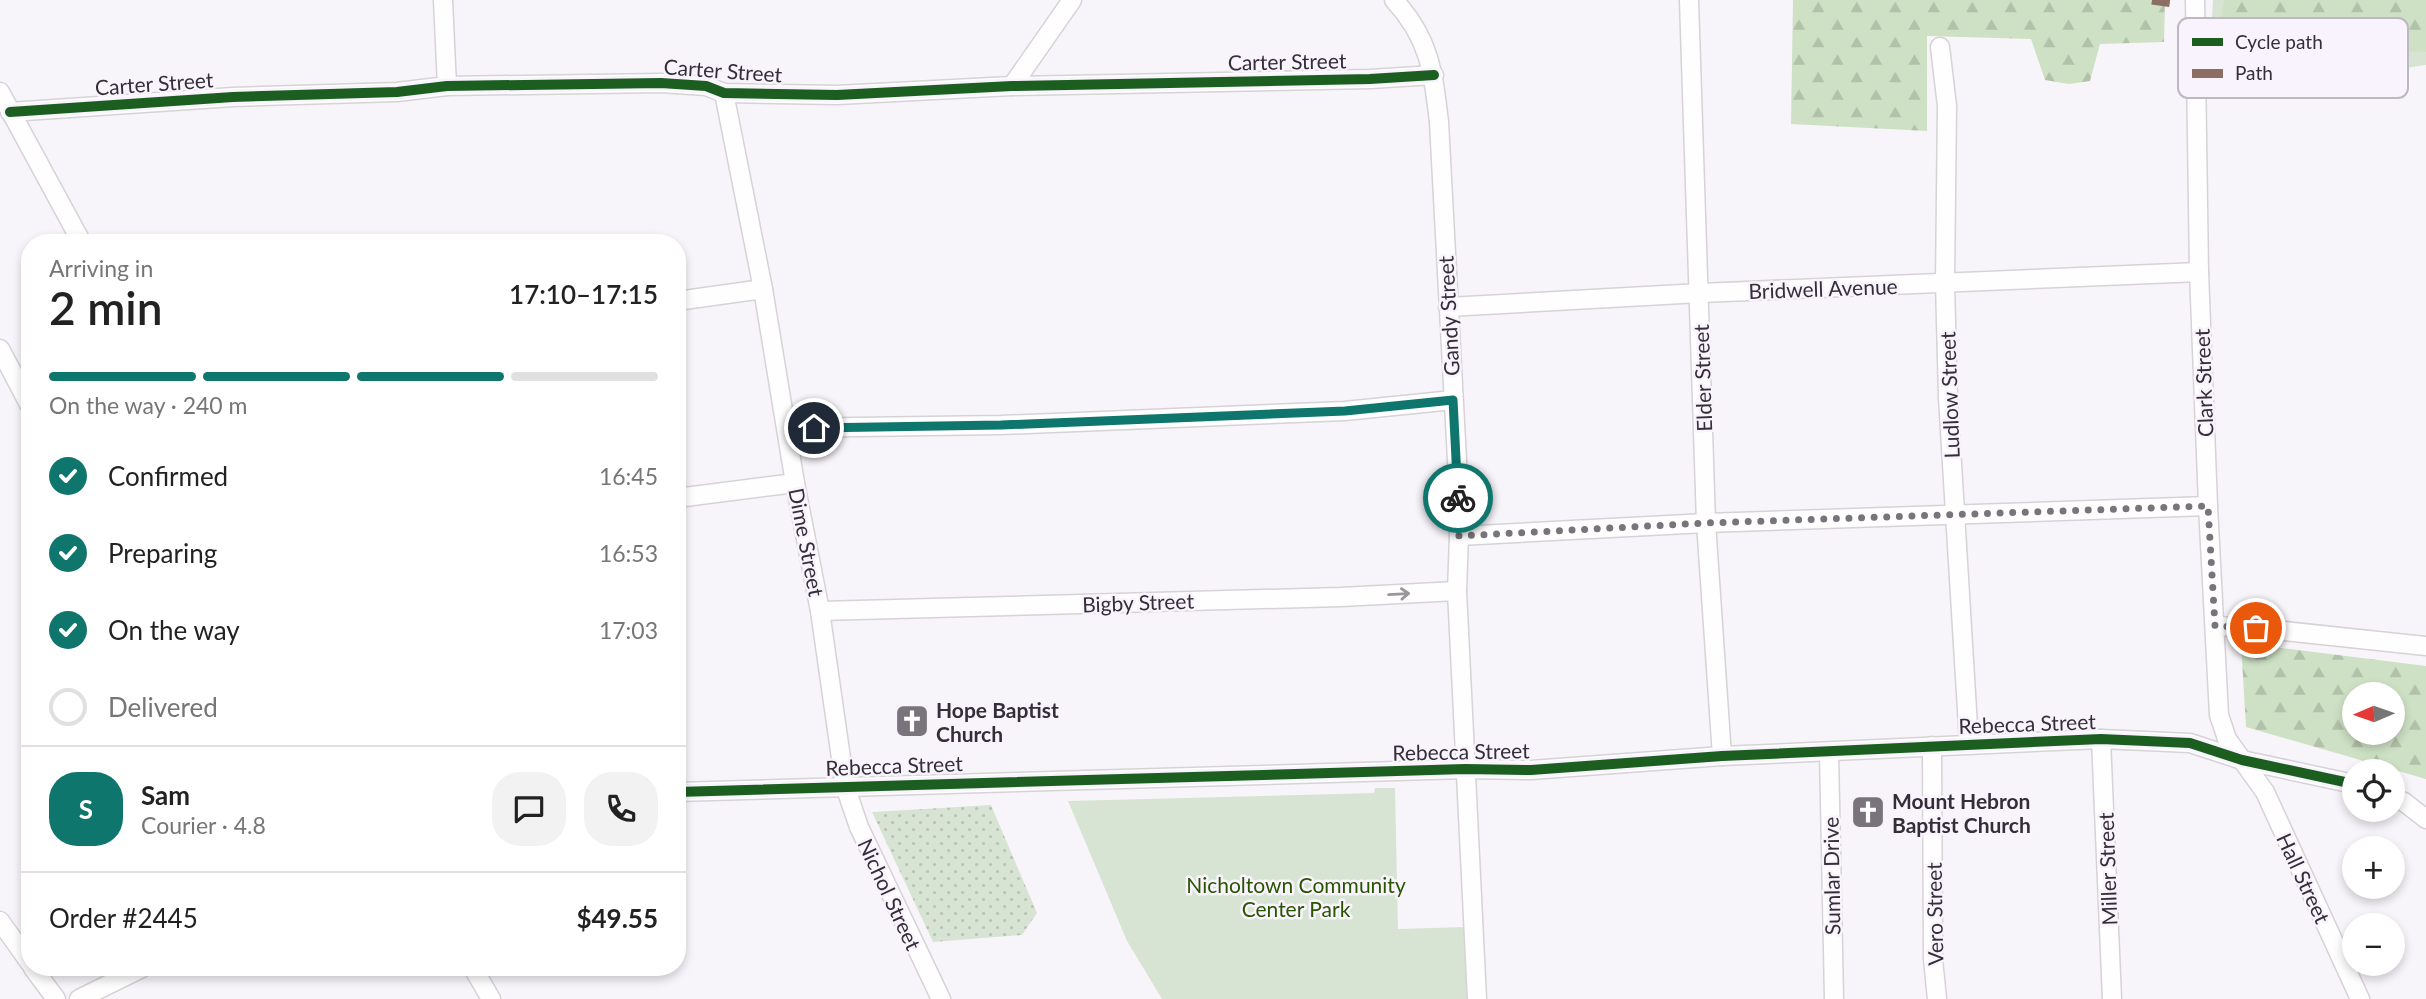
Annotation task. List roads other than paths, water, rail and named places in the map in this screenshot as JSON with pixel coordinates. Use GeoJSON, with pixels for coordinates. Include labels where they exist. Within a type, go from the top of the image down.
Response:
{"type":"FeatureCollection","features":[{"type":"Feature","properties":{"kind":"street"},"geometry":{"type":"LineString","coordinates":[[443,0],[447,86]]}},
{"type":"Feature","properties":{"kind":"street"},"geometry":{"type":"LineString","coordinates":[[1012,86],[1072,0]]}},
{"type":"Feature","properties":{"kind":"street","name":"Gandy Street"},"geometry":{"type":"LineString","coordinates":[[1394,0],[1427,48],[1434,75],[1439,122],[1459,536],[1457,591],[1465,769]]}},
{"type":"Feature","properties":{"kind":"street","name":"Elder Street"},"geometry":{"type":"LineString","coordinates":[[1689,0],[1706,523],[1722,756]]}},
{"type":"Feature","properties":{"kind":"street","name":"Clark Street"},"geometry":{"type":"LineString","coordinates":[[2195,0],[2195,18]]}},
{"type":"Feature","properties":{"kind":"street","name":"Ludlow Street"},"geometry":{"type":"LineString","coordinates":[[1940,47],[1947,106],[1945,283],[1954,514],[1969,743]]}},
{"type":"Feature","properties":{"kind":"street","name":"Carter Street"},"geometry":{"type":"LineString","coordinates":[[10,112],[233,97],[397,92],[447,86],[662,83],[706,86],[724,93],[837,95],[1012,86],[1370,79],[1434,75]]}},
{"type":"Feature","properties":{"kind":"street"},"geometry":{"type":"LineString","coordinates":[[0,92],[77,234]]}},
{"type":"Feature","properties":{"kind":"street","name":"Dime Street"},"geometry":{"type":"LineString","coordinates":[[724,93],[763,289],[795,483],[820,611],[845,786]]}},
{"type":"Feature","properties":{"kind":"street","name":"Clark Street"},"geometry":{"type":"LineString","coordinates":[[2196,98],[2199,272],[2219,715],[2227,739],[2242,760]]}},
{"type":"Feature","properties":{"kind":"street","name":"Bridwell Avenue"},"geometry":{"type":"LineString","coordinates":[[1448,307],[1700,293],[2199,272]]}},
{"type":"Feature","properties":{"kind":"street"},"geometry":{"type":"LineString","coordinates":[[686,300],[763,289]]}},
{"type":"Feature","properties":{"kind":"street"},"geometry":{"type":"LineString","coordinates":[[0,349],[21,389]]}},
{"type":"Feature","properties":{"kind":"street"},"geometry":{"type":"LineString","coordinates":[[787,428],[1001,425],[1345,411],[1453,400]]}},
{"type":"Feature","properties":{"kind":"street"},"geometry":{"type":"LineString","coordinates":[[686,497],[795,483]]}},
{"type":"Feature","properties":{"kind":"street"},"geometry":{"type":"LineString","coordinates":[[1459,536],[1706,523],[2208,506]]}},
{"type":"Feature","properties":{"kind":"street","name":"Bigby Street"},"geometry":{"type":"LineString","coordinates":[[820,611],[1341,597],[1457,591]]}},
{"type":"Feature","properties":{"kind":"street"},"geometry":{"type":"LineString","coordinates":[[2215,626],[2426,646]]}},
{"type":"Feature","properties":{"kind":"street","name":"Rebecca Street"},"geometry":{"type":"LineString","coordinates":[[686,792],[1531,769],[1722,756],[2101,739],[2190,743],[2242,760],[2342,781]]}},
{"type":"Feature","properties":{"kind":"street","name":"Miller Street"},"geometry":{"type":"LineString","coordinates":[[2101,739],[2112,999]]}},
{"type":"Feature","properties":{"kind":"street","name":"Vero Street"},"geometry":{"type":"LineString","coordinates":[[1932,746],[1933,959],[1937,999]]}},
{"type":"Feature","properties":{"kind":"street","name":"Sumlar Drive"},"geometry":{"type":"LineString","coordinates":[[1829,752],[1834,999]]}},
{"type":"Feature","properties":{"kind":"street","name":"Hall Street"},"geometry":{"type":"LineString","coordinates":[[2242,760],[2265,792],[2360,999]]}},
{"type":"Feature","properties":{"kind":"street"},"geometry":{"type":"LineString","coordinates":[[1465,769],[1477,999]]}},
{"type":"Feature","properties":{"kind":"street","name":"Nichol Street"},"geometry":{"type":"LineString","coordinates":[[845,786],[859,827],[941,999]]}},
{"type":"Feature","properties":{"kind":"street"},"geometry":{"type":"LineString","coordinates":[[2405,803],[2426,819]]}},
{"type":"Feature","properties":{"kind":"street"},"geometry":{"type":"LineString","coordinates":[[0,921],[21,950]]}},
{"type":"Feature","properties":{"kind":"street"},"geometry":{"type":"LineString","coordinates":[[39,976],[56,999]]}},
{"type":"Feature","properties":{"kind":"street"},"geometry":{"type":"LineString","coordinates":[[79,999],[126,976]]}},
{"type":"Feature","properties":{"kind":"street"},"geometry":{"type":"LineString","coordinates":[[478,976],[491,999]]}},
{"type":"Feature","properties":{"kind":"place","name":"Hope Baptist Church"},"geometry":{"type":"Point","coordinates":[912,721]}},
{"type":"Feature","properties":{"kind":"place","name":"Mount Hebron Baptist Church"},"geometry":{"type":"Point","coordinates":[1868,812]}},
{"type":"Feature","properties":{"kind":"park label","name":"Nicholtown Community Center Park"},"geometry":{"type":"Point","coordinates":[1296,896]}}]}
